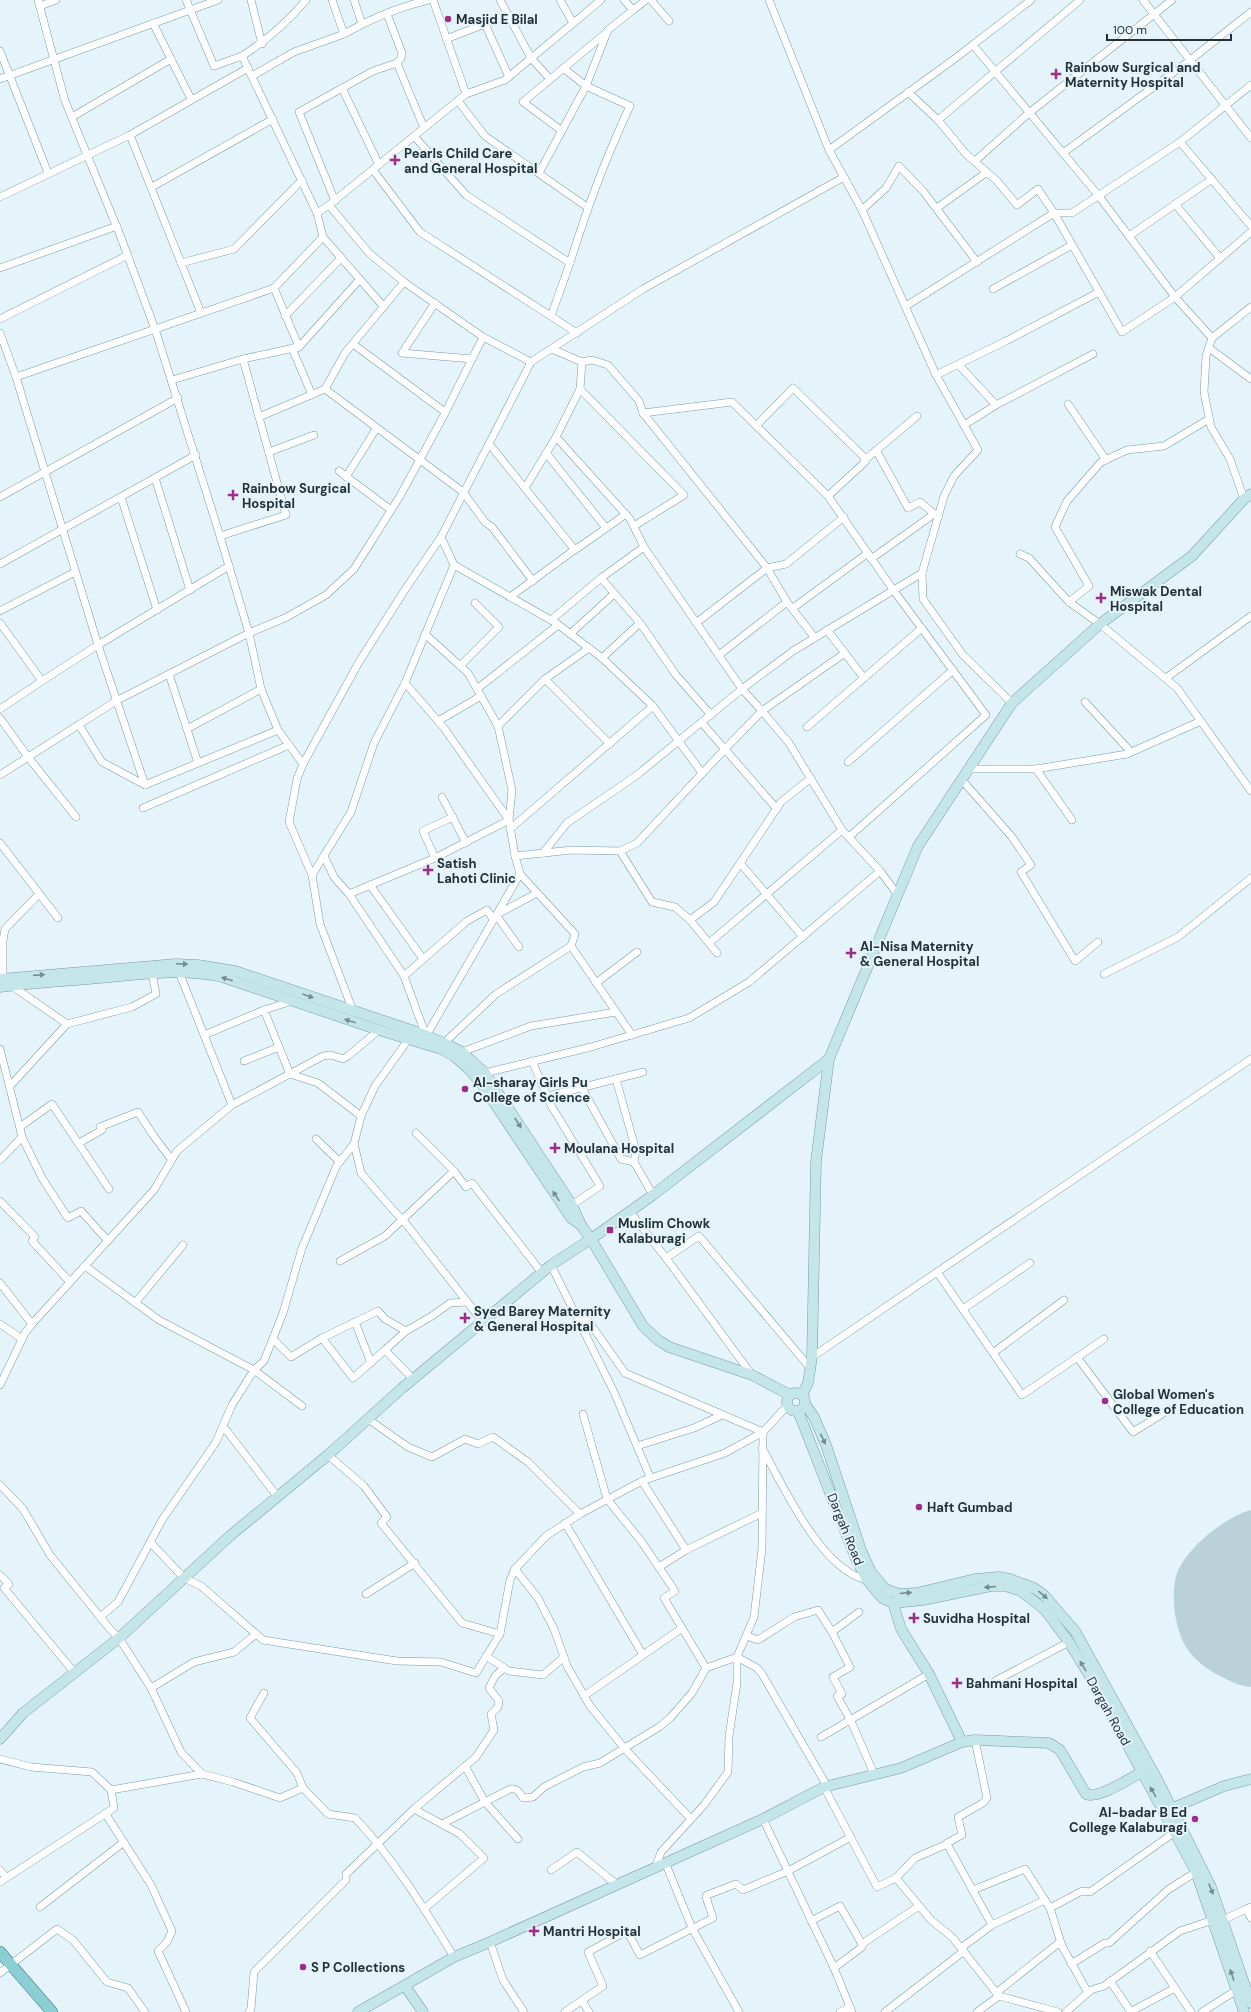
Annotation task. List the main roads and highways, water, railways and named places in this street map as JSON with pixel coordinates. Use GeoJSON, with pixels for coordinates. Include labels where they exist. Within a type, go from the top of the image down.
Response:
{"type":"FeatureCollection","features":[{"type":"Feature","properties":{"kind":"main road"},"geometry":{"type":"LineString","coordinates":[[802,1403],[811,1368],[812,1357],[816,1162],[829,1059],[918,846],[1012,703],[1100,624],[1192,556],[1247,497]]}},
{"type":"Feature","properties":{"kind":"main road"},"geometry":{"type":"LineString","coordinates":[[1,982],[12,986],[152,970],[176,964],[198,965],[235,971],[444,1042],[462,1052],[486,1073],[572,1205],[581,1225],[591,1238],[644,1326],[658,1340],[669,1347],[752,1376],[789,1400],[790,1408],[802,1403]]}},
{"type":"Feature","properties":{"kind":"main road"},"geometry":{"type":"LineString","coordinates":[[1,982],[152,970],[222,977],[378,1030],[441,1049],[454,1056],[469,1069],[483,1086],[571,1218],[581,1225]]}},
{"type":"Feature","properties":{"kind":"main road"},"geometry":{"type":"LineString","coordinates":[[0,1739],[23,1712],[119,1638],[277,1496],[328,1455],[413,1379],[542,1273],[653,1195],[829,1059]]}},
{"type":"Feature","properties":{"kind":"main road"},"geometry":{"type":"LineString","coordinates":[[789,1400],[799,1393],[802,1403]]}},
{"type":"Feature","properties":{"kind":"main road","name":"Dargah Road"},"geometry":{"type":"LineString","coordinates":[[802,1403],[856,1559],[867,1580],[882,1598],[893,1603],[923,1600],[991,1586],[1004,1586],[1021,1591],[1045,1610],[1069,1642],[1142,1772],[1168,1810],[1175,1832],[1196,1872],[1218,1920],[1251,2003]]}},
{"type":"Feature","properties":{"kind":"main road","name":"Dargah Road"},"geometry":{"type":"LineString","coordinates":[[802,1403],[814,1417],[826,1445],[861,1550],[870,1572],[880,1584],[891,1592],[899,1594],[917,1592],[975,1579],[999,1577],[1019,1582],[1034,1588],[1044,1595],[1069,1622],[1084,1644],[1168,1810],[1211,1887],[1218,1920],[1244,2012]]}},
{"type":"Feature","properties":{"kind":"main road"},"geometry":{"type":"LineString","coordinates":[[893,1603],[901,1629],[929,1674],[962,1742]]}},
{"type":"Feature","properties":{"kind":"main road"},"geometry":{"type":"LineString","coordinates":[[358,2012],[454,1957],[763,1819],[825,1787],[900,1768],[962,1742],[975,1740],[1050,1743],[1055,1746],[1066,1758],[1086,1794],[1090,1796],[1100,1794],[1142,1772]]}},
{"type":"Feature","properties":{"kind":"main road"},"geometry":{"type":"LineString","coordinates":[[1168,1810],[1224,1786],[1251,1780]]}},
{"type":"Feature","properties":{"kind":"main road"},"geometry":{"type":"LineString","coordinates":[[0,1952],[52,2012]]}},
{"type":"Feature","properties":{"kind":"main road"},"geometry":{"type":"LineString","coordinates":[[405,1986],[423,2012]]}},
{"type":"Feature","properties":{"kind":"main road"},"geometry":{"type":"LineString","coordinates":[[377,2012],[381,1999]]}},
{"type":"Feature","properties":{"kind":"place","name":"Masjid E Bilal"},"geometry":{"type":"Point","coordinates":[448,19]}},
{"type":"Feature","properties":{"kind":"place","name":"Rainbow Surgical and Maternity Hospital"},"geometry":{"type":"Point","coordinates":[1056,74]}},
{"type":"Feature","properties":{"kind":"place","name":"Pearls Child Care and General Hospital"},"geometry":{"type":"Point","coordinates":[395,160]}},
{"type":"Feature","properties":{"kind":"place","name":"Rainbow Surgical Hospital"},"geometry":{"type":"Point","coordinates":[233,495]}},
{"type":"Feature","properties":{"kind":"place","name":"Miswak Dental Hospital"},"geometry":{"type":"Point","coordinates":[1101,598]}},
{"type":"Feature","properties":{"kind":"place","name":"Satish Lahoti Clinic"},"geometry":{"type":"Point","coordinates":[428,870]}},
{"type":"Feature","properties":{"kind":"place","name":"Al-Nisa Maternity & General Hospital"},"geometry":{"type":"Point","coordinates":[851,953]}},
{"type":"Feature","properties":{"kind":"place","name":"Al-sharay Girls Pu College of Science"},"geometry":{"type":"Point","coordinates":[465,1089]}},
{"type":"Feature","properties":{"kind":"place","name":"Moulana Hospital"},"geometry":{"type":"Point","coordinates":[555,1148]}},
{"type":"Feature","properties":{"kind":"place","name":"Muslim Chowk Kalaburagi"},"geometry":{"type":"Point","coordinates":[610,1230]}},
{"type":"Feature","properties":{"kind":"place","name":"Syed Barey Maternity & General Hospital"},"geometry":{"type":"Point","coordinates":[465,1318]}},
{"type":"Feature","properties":{"kind":"place","name":"Global Women's College of Education"},"geometry":{"type":"Point","coordinates":[1105,1401]}},
{"type":"Feature","properties":{"kind":"place","name":"Haft Gumbad"},"geometry":{"type":"Point","coordinates":[919,1507]}},
{"type":"Feature","properties":{"kind":"place","name":"Suvidha Hospital"},"geometry":{"type":"Point","coordinates":[914,1618]}},
{"type":"Feature","properties":{"kind":"place","name":"Bahmani Hospital"},"geometry":{"type":"Point","coordinates":[957,1683]}},
{"type":"Feature","properties":{"kind":"place","name":"Al-badar B Ed College Kalaburagi"},"geometry":{"type":"Point","coordinates":[1195,1819]}},
{"type":"Feature","properties":{"kind":"place","name":"Mantri Hospital"},"geometry":{"type":"Point","coordinates":[534,1931]}},
{"type":"Feature","properties":{"kind":"place","name":"S P Collections"},"geometry":{"type":"Point","coordinates":[303,1967]}}]}
